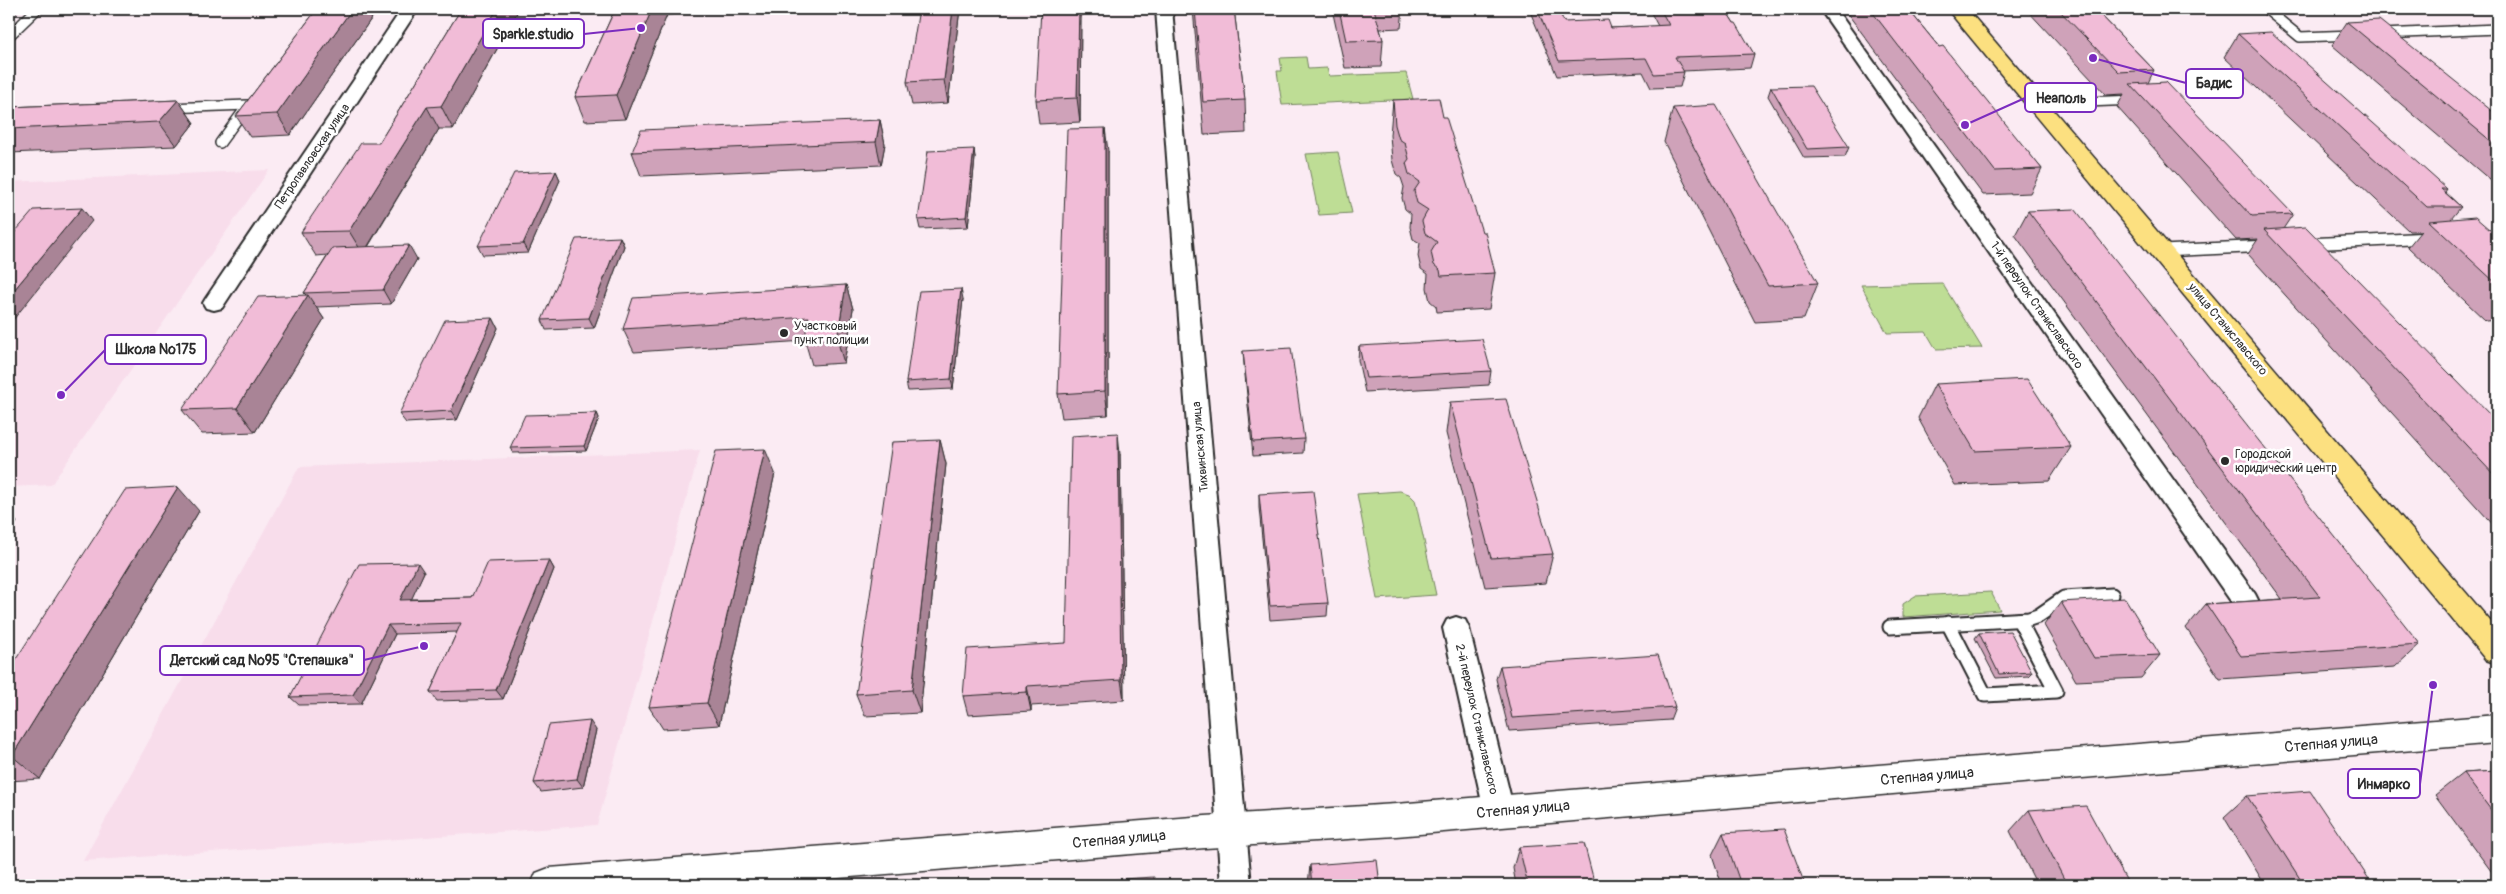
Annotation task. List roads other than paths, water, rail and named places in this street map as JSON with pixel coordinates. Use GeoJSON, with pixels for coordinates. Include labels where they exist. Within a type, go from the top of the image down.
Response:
{"type":"FeatureCollection","features":[{"type":"Feature","properties":{"kind":"main road","name":"улица Станиславского"},"geometry":{"type":"LineString","coordinates":[[1957,9],[2039,104],[2497,651]]}},
{"type":"Feature","properties":{"kind":"street","name":"Петропавловская улица"},"geometry":{"type":"LineString","coordinates":[[214,303],[410,9]]}},
{"type":"Feature","properties":{"kind":"street","name":"Тихвинская улица"},"geometry":{"type":"LineString","coordinates":[[1164,9],[1236,885]]}},
{"type":"Feature","properties":{"kind":"street","name":"1-й переулок Станиславского"},"geometry":{"type":"LineString","coordinates":[[1828,9],[2246,602]]}},
{"type":"Feature","properties":{"kind":"street","name":"2-й переулок Станиславского"},"geometry":{"type":"LineString","coordinates":[[1456,628],[1499,811]]}},
{"type":"Feature","properties":{"kind":"street","name":"Степная улица"},"geometry":{"type":"LineString","coordinates":[[549,885],[1231,830],[1499,811],[2497,729]]}},
{"type":"Feature","properties":{"kind":"lane"},"geometry":{"type":"LineString","coordinates":[[9,36],[37,9]]}},
{"type":"Feature","properties":{"kind":"lane"},"geometry":{"type":"LineString","coordinates":[[2266,9],[2300,37],[2358,35]]}},
{"type":"Feature","properties":{"kind":"lane"},"geometry":{"type":"LineString","coordinates":[[2368,34],[2497,29]]}},
{"type":"Feature","properties":{"kind":"lane"},"geometry":{"type":"LineString","coordinates":[[2387,34],[2402,46]]}},
{"type":"Feature","properties":{"kind":"lane"},"geometry":{"type":"LineString","coordinates":[[220,142],[254,97]]}},
{"type":"Feature","properties":{"kind":"lane"},"geometry":{"type":"LineString","coordinates":[[2039,104],[2149,100]]}},
{"type":"Feature","properties":{"kind":"lane"},"geometry":{"type":"LineString","coordinates":[[158,108],[248,105]]}},
{"type":"Feature","properties":{"kind":"lane"},"geometry":{"type":"LineString","coordinates":[[2162,251],[2438,237]]}},
{"type":"Feature","properties":{"kind":"lane"},"geometry":{"type":"LineString","coordinates":[[1890,626],[2019,620],[2038,616],[2064,598],[2112,595]]}},
{"type":"Feature","properties":{"kind":"lane"},"geometry":{"type":"LineString","coordinates":[[1948,623],[1985,695],[2056,691],[2019,620]]}},
{"type":"Feature","properties":{"kind":"place","name":"Sparkle.studio"},"geometry":{"type":"Point","coordinates":[641,28]}},
{"type":"Feature","properties":{"kind":"place","name":"Бадис"},"geometry":{"type":"Point","coordinates":[2093,58]}},
{"type":"Feature","properties":{"kind":"place","name":"Неаполь"},"geometry":{"type":"Point","coordinates":[1965,125]}},
{"type":"Feature","properties":{"kind":"place","name":"Участковый пункт полиции"},"geometry":{"type":"Point","coordinates":[784,333]}},
{"type":"Feature","properties":{"kind":"place","name":"Школа №175"},"geometry":{"type":"Point","coordinates":[61,395]}},
{"type":"Feature","properties":{"kind":"place","name":"Городской юридический центр"},"geometry":{"type":"Point","coordinates":[2225,461]}},
{"type":"Feature","properties":{"kind":"place","name":"Детский сад №95 \"Степашка\""},"geometry":{"type":"Point","coordinates":[424,646]}},
{"type":"Feature","properties":{"kind":"place","name":"Инмарко"},"geometry":{"type":"Point","coordinates":[2433,685]}}]}
